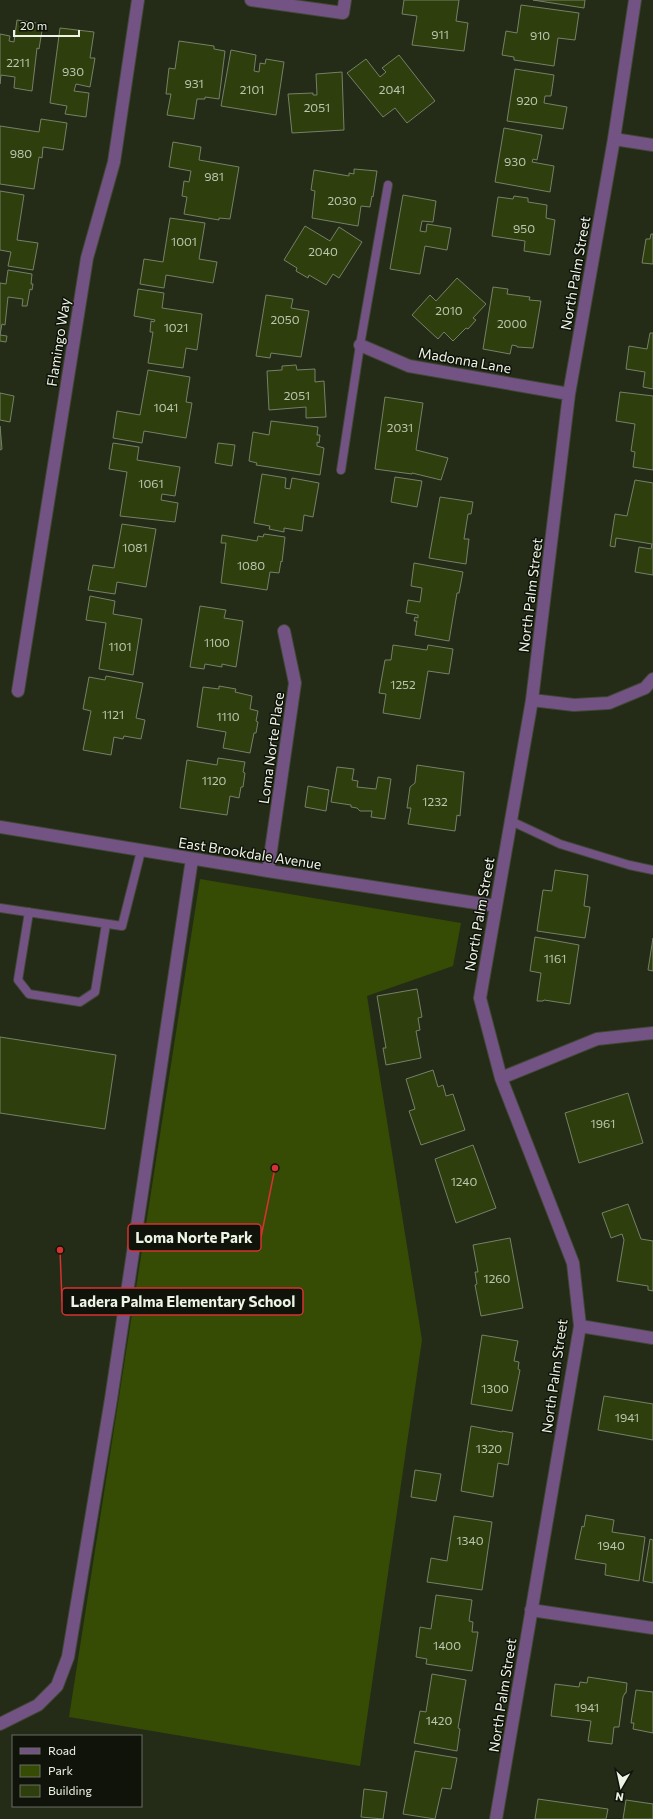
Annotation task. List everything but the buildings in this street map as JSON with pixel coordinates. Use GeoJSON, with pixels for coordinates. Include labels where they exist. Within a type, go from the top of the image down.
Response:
{"type":"FeatureCollection","features":[{"type":"Feature","properties":{"kind":"street","name":"Flamingo Way"},"geometry":{"type":"LineString","coordinates":[[18,691],[87,258],[114,162],[138,0]]}},
{"type":"Feature","properties":{"kind":"street"},"geometry":{"type":"LineString","coordinates":[[251,0],[342,13],[345,0]]}},
{"type":"Feature","properties":{"kind":"street","name":"North Palm Street"},"geometry":{"type":"LineString","coordinates":[[496,1819],[580,1326],[573,1263],[501,1078],[480,998],[532,700],[569,394],[614,139],[635,0]]}},
{"type":"Feature","properties":{"kind":"street"},"geometry":{"type":"LineString","coordinates":[[614,139],[653,145]]}},
{"type":"Feature","properties":{"kind":"street","name":"Madonna Lane"},"geometry":{"type":"LineString","coordinates":[[360,345],[409,366],[569,394]]}},
{"type":"Feature","properties":{"kind":"street","name":"Loma Norte Place"},"geometry":{"type":"LineString","coordinates":[[268,871],[295,683],[284,631]]}},
{"type":"Feature","properties":{"kind":"street"},"geometry":{"type":"LineString","coordinates":[[532,700],[574,704],[609,703],[646,688],[653,680]]}},
{"type":"Feature","properties":{"kind":"street","name":"East Brookdale Avenue"},"geometry":{"type":"LineString","coordinates":[[0,827],[192,859],[496,906]]}},
{"type":"Feature","properties":{"kind":"street"},"geometry":{"type":"LineString","coordinates":[[0,1724],[38,1706],[57,1686],[68,1657],[110,1407],[192,859]]}},
{"type":"Feature","properties":{"kind":"street"},"geometry":{"type":"LineString","coordinates":[[501,1078],[597,1039],[653,1033]]}},
{"type":"Feature","properties":{"kind":"street"},"geometry":{"type":"LineString","coordinates":[[580,1326],[653,1338]]}},
{"type":"Feature","properties":{"kind":"street"},"geometry":{"type":"LineString","coordinates":[[531,1610],[653,1628]]}},
{"type":"Feature","properties":{"kind":"lane"},"geometry":{"type":"LineString","coordinates":[[340,470],[388,186]]}},
{"type":"Feature","properties":{"kind":"lane"},"geometry":{"type":"LineString","coordinates":[[511,821],[560,844],[629,865],[653,870]]}},
{"type":"Feature","properties":{"kind":"lane"},"geometry":{"type":"LineString","coordinates":[[0,908],[122,926],[141,850]]}},
{"type":"Feature","properties":{"kind":"lane"},"geometry":{"type":"LineString","coordinates":[[29,912],[18,980],[29,994],[80,1002],[95,992],[106,924]]}},
{"type":"Feature","properties":{"kind":"green space"},"geometry":{"type":"Polygon","coordinates":[[[200,879],[461,923],[453,966],[367,996],[422,1340],[360,1766],[69,1717],[200,879]]]}},
{"type":"Feature","properties":{"kind":"place","name":"Loma Norte Park"},"geometry":{"type":"Point","coordinates":[275,1168]}},
{"type":"Feature","properties":{"kind":"place","name":"Ladera Palma Elementary School"},"geometry":{"type":"Point","coordinates":[60,1250]}}]}
